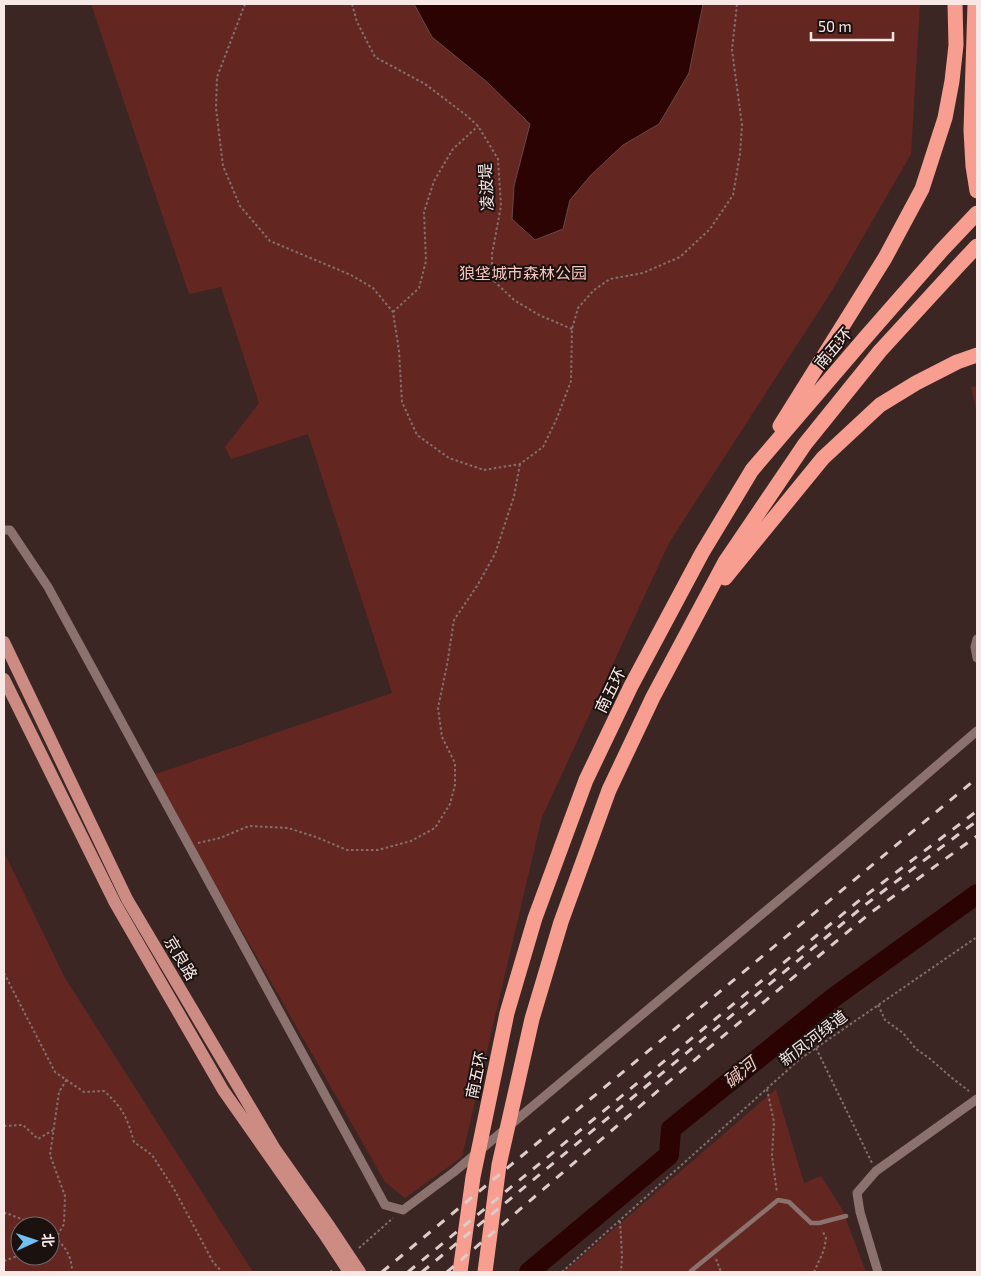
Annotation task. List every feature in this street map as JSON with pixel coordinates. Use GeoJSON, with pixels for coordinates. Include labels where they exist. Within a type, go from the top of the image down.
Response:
{"type":"FeatureCollection","features":[{"type":"Feature","properties":{"kind":"highway"},"geometry":{"type":"LineString","coordinates":[[752,470],[884,258],[922,190],[946,118],[956,45],[956,4]]}},
{"type":"Feature","properties":{"kind":"highway"},"geometry":{"type":"LineString","coordinates":[[975,4],[971,130],[973,166],[977,191]]}},
{"type":"Feature","properties":{"kind":"highway","name":"南五环"},"geometry":{"type":"LineString","coordinates":[[460,1272],[472,1177],[507,1013],[535,918],[586,780],[631,686],[697,561],[752,470],[871,330],[977,213]]}},
{"type":"Feature","properties":{"kind":"highway"},"geometry":{"type":"LineString","coordinates":[[485,1272],[499,1164],[532,1019],[561,922],[609,790],[653,698],[725,562],[805,444],[880,351],[977,246]]}},
{"type":"Feature","properties":{"kind":"highway"},"geometry":{"type":"LineString","coordinates":[[700,608],[823,458],[880,405],[916,383],[957,362],[977,355]]}},
{"type":"Feature","properties":{"kind":"main road","name":"京良路"},"geometry":{"type":"LineString","coordinates":[[4,642],[127,899],[275,1149],[327,1231],[349,1272]]}},
{"type":"Feature","properties":{"kind":"main road","name":"京良路"},"geometry":{"type":"LineString","coordinates":[[4,679],[115,903],[222,1090],[327,1231],[360,1272]]}},
{"type":"Feature","properties":{"kind":"street"},"geometry":{"type":"LineString","coordinates":[[4,530],[10,530],[48,588],[385,1205],[403,1210],[454,1172],[977,731]]}},
{"type":"Feature","properties":{"kind":"street"},"geometry":{"type":"LineString","coordinates":[[977,639],[975,647],[977,658]]}},
{"type":"Feature","properties":{"kind":"street"},"geometry":{"type":"LineString","coordinates":[[878,1272],[860,1212],[857,1193],[876,1171],[974,1096]]}},
{"type":"Feature","properties":{"kind":"lane"},"geometry":{"type":"LineString","coordinates":[[691,1271],[778,1200],[789,1202],[811,1223],[819,1224],[846,1216]]}},
{"type":"Feature","properties":{"kind":"path"},"geometry":{"type":"LineString","coordinates":[[245,4],[217,77],[216,100],[223,166],[240,206],[270,241],[351,275],[373,288],[393,312],[402,402],[417,435],[449,458],[484,470],[520,464],[543,447],[557,418],[571,381],[572,329],[578,308],[594,290],[610,279],[643,273],[680,257],[710,229],[732,195],[740,154],[742,125],[732,50],[737,4]]}},
{"type":"Feature","properties":{"kind":"path","name":"凌波堤"},"geometry":{"type":"LineString","coordinates":[[352,4],[357,22],[376,57],[425,84],[478,126],[498,159],[501,206],[492,254],[492,279],[514,300],[540,315],[572,329]]}},
{"type":"Feature","properties":{"kind":"path"},"geometry":{"type":"LineString","coordinates":[[393,312],[419,288],[426,261],[424,212],[434,181],[453,149],[478,126]]}},
{"type":"Feature","properties":{"kind":"path"},"geometry":{"type":"LineString","coordinates":[[189,845],[220,838],[249,826],[288,828],[347,850],[378,850],[411,841],[435,828],[450,804],[455,785],[455,764],[442,738],[438,708],[454,620],[477,586],[495,554],[514,496],[520,464]]}},
{"type":"Feature","properties":{"kind":"path","name":"新凤河绿道"},"geometry":{"type":"LineString","coordinates":[[562,1272],[800,1059],[977,937]]}},
{"type":"Feature","properties":{"kind":"path"},"geometry":{"type":"LineString","coordinates":[[4,973],[55,1072],[84,1092],[104,1091],[118,1104],[129,1123],[134,1142],[152,1155],[174,1189],[213,1262],[222,1272]]}},
{"type":"Feature","properties":{"kind":"path"},"geometry":{"type":"LineString","coordinates":[[878,1005],[885,1020],[903,1033],[916,1049],[974,1096]]}},
{"type":"Feature","properties":{"kind":"path"},"geometry":{"type":"LineString","coordinates":[[816,1048],[876,1171]]}},
{"type":"Feature","properties":{"kind":"path"},"geometry":{"type":"LineString","coordinates":[[60,1231],[64,1224],[65,1196],[50,1155],[59,1092],[67,1079]]}},
{"type":"Feature","properties":{"kind":"path"},"geometry":{"type":"LineString","coordinates":[[767,1089],[774,1122],[772,1156],[778,1200]]}},
{"type":"Feature","properties":{"kind":"path"},"geometry":{"type":"LineString","coordinates":[[4,1126],[23,1125],[38,1139],[53,1130]]}},
{"type":"Feature","properties":{"kind":"path"},"geometry":{"type":"LineString","coordinates":[[355,1250],[403,1210]]}},
{"type":"Feature","properties":{"kind":"path"},"geometry":{"type":"LineString","coordinates":[[620,1221],[621,1272]]}},
{"type":"Feature","properties":{"kind":"path"},"geometry":{"type":"LineString","coordinates":[[814,1272],[824,1250],[826,1238],[819,1224]]}},
{"type":"Feature","properties":{"kind":"path"},"geometry":{"type":"LineString","coordinates":[[60,1242],[72,1261],[72,1272]]}},
{"type":"Feature","properties":{"kind":"path"},"geometry":{"type":"LineString","coordinates":[[714,1252],[721,1272]]}},
{"type":"Feature","properties":{"kind":"path"},"geometry":{"type":"LineString","coordinates":[[330,1272],[336,1267]]}},
{"type":"Feature","properties":{"kind":"green space","name":"狼垡城市森林公园"},"geometry":{"type":"Polygon","coordinates":[[[91,4],[920,4],[911,154],[833,289],[669,543],[542,817],[462,1157],[405,1198],[385,1182],[153,775],[392,693],[308,434],[231,459],[225,447],[259,403],[221,287],[189,294],[91,4]]]}},
{"type":"Feature","properties":{"kind":"green space"},"geometry":{"type":"Polygon","coordinates":[[[977,386],[977,414],[971,387],[977,386]]]}},
{"type":"Feature","properties":{"kind":"green space"},"geometry":{"type":"Polygon","coordinates":[[[4,852],[65,978],[253,1272],[4,1272],[4,852]]]}},
{"type":"Feature","properties":{"kind":"green space"},"geometry":{"type":"Polygon","coordinates":[[[776,1089],[804,1183],[821,1176],[842,1209],[866,1272],[564,1272],[776,1089]]]}},
{"type":"Feature","properties":{"kind":"shaded area"},"geometry":{"type":"Polygon","coordinates":[[[414,4],[703,4],[689,73],[659,124],[623,145],[591,175],[570,200],[563,229],[535,240],[512,219],[514,186],[530,124],[487,82],[432,37],[414,4]]]}},
{"type":"Feature","properties":{"kind":"waterway","name":"碱河"},"geometry":{"type":"LineString","coordinates":[[529,1272],[669,1155],[671,1129],[833,998],[977,894]]}},
{"type":"Feature","properties":{"kind":"railway"},"geometry":{"type":"LineString","coordinates":[[382,1272],[977,778]]}},
{"type":"Feature","properties":{"kind":"railway"},"geometry":{"type":"LineString","coordinates":[[408,1272],[861,899],[977,811]]}},
{"type":"Feature","properties":{"kind":"railway"},"geometry":{"type":"LineString","coordinates":[[422,1272],[865,905],[977,821]]}},
{"type":"Feature","properties":{"kind":"railway"},"geometry":{"type":"LineString","coordinates":[[447,1272],[660,1089],[869,914],[977,836]]}}]}
